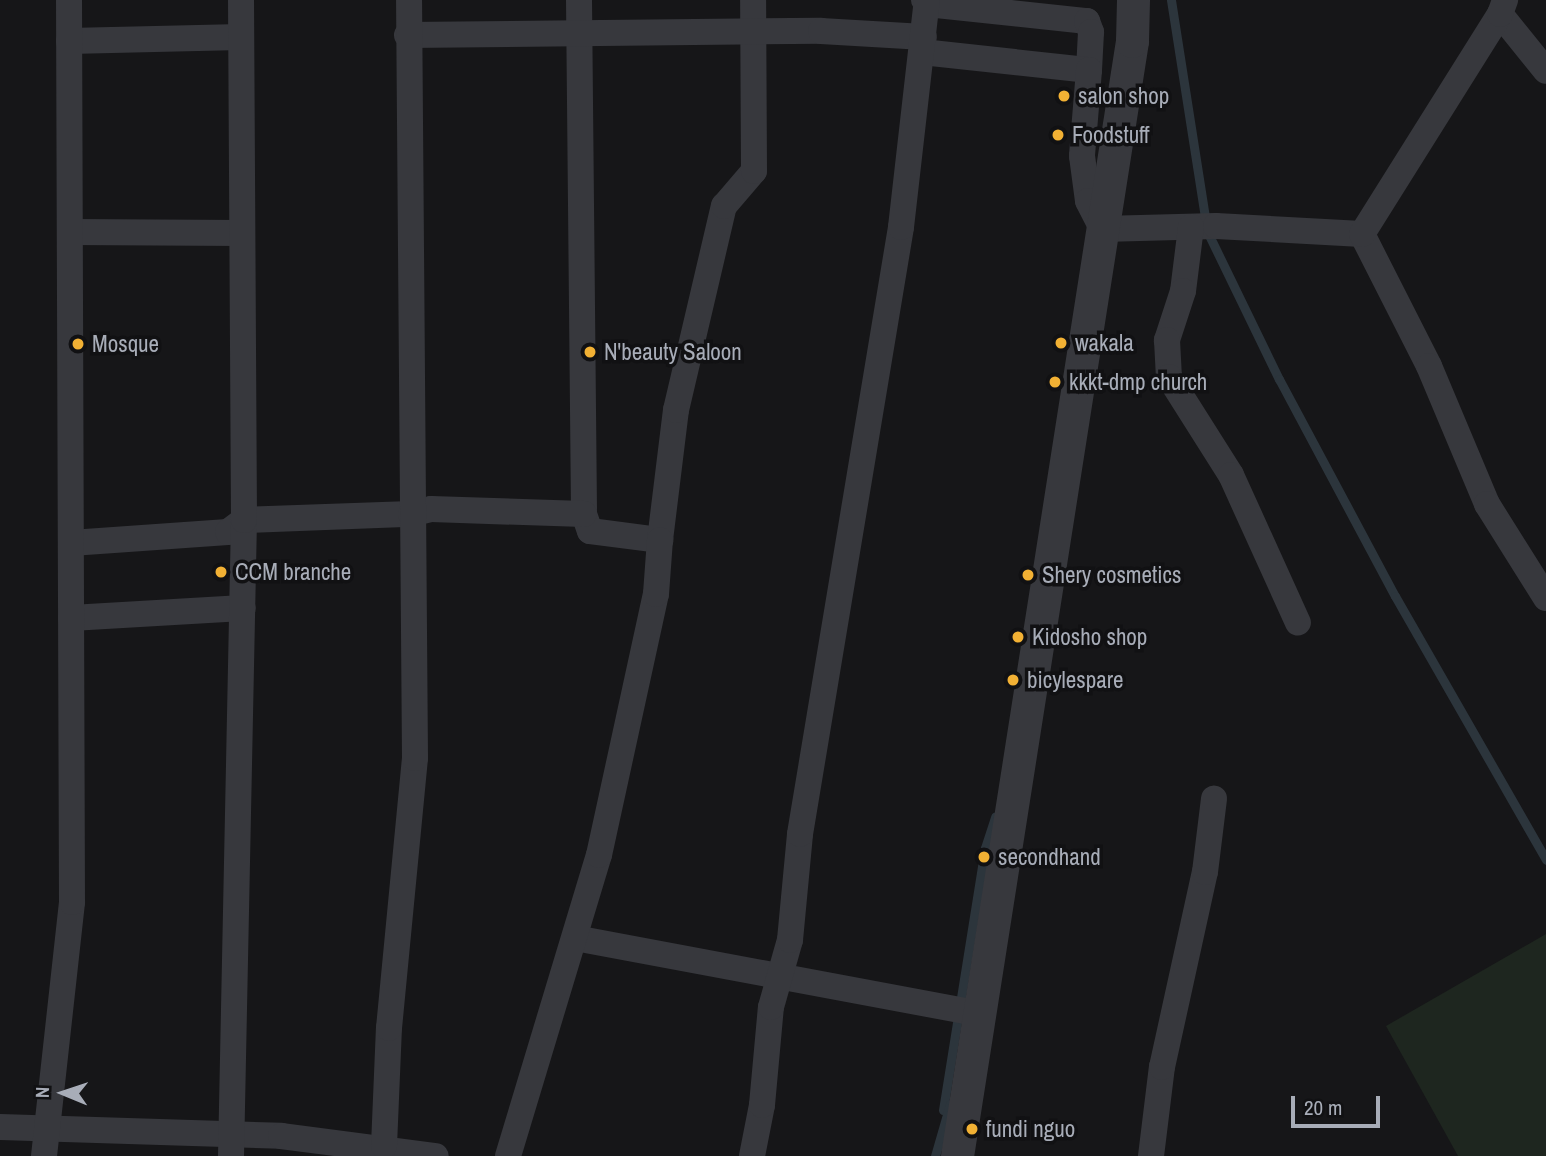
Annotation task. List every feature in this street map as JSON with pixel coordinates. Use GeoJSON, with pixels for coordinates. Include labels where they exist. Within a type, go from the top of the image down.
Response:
{"type":"FeatureCollection","features":[{"type":"Feature","properties":{"kind":"street"},"geometry":{"type":"LineString","coordinates":[[45,1143],[72,902],[69,0]]}},
{"type":"Feature","properties":{"kind":"street"},"geometry":{"type":"LineString","coordinates":[[231,1145],[244,520],[241,0]]}},
{"type":"Feature","properties":{"kind":"street"},"geometry":{"type":"LineString","coordinates":[[384,1146],[388,1028],[415,758],[407,35],[409,0]]}},
{"type":"Feature","properties":{"kind":"street"},"geometry":{"type":"LineString","coordinates":[[579,0],[582,35],[579,207],[584,514],[590,531],[660,540]]}},
{"type":"Feature","properties":{"kind":"street"},"geometry":{"type":"LineString","coordinates":[[508,1156],[599,855],[656,594],[676,410],[724,206],[754,171],[752,0]]}},
{"type":"Feature","properties":{"kind":"street"},"geometry":{"type":"LineString","coordinates":[[957,1156],[1132,41],[1133,0]]}},
{"type":"Feature","properties":{"kind":"street"},"geometry":{"type":"LineString","coordinates":[[752,1156],[771,1006],[790,940],[800,834],[901,228],[926,1],[1087,21],[1091,32],[1082,156],[1088,201],[1102,229]]}},
{"type":"Feature","properties":{"kind":"street"},"geometry":{"type":"LineString","coordinates":[[1362,234],[1502,7],[1546,71]]}},
{"type":"Feature","properties":{"kind":"street"},"geometry":{"type":"LineString","coordinates":[[407,35],[752,33],[923,44],[1089,71]]}},
{"type":"Feature","properties":{"kind":"street"},"geometry":{"type":"LineString","coordinates":[[69,41],[242,37]]}},
{"type":"Feature","properties":{"kind":"street"},"geometry":{"type":"LineString","coordinates":[[1102,229],[1201,226],[1362,234]]}},
{"type":"Feature","properties":{"kind":"street"},"geometry":{"type":"LineString","coordinates":[[1201,226],[1167,340],[1169,377],[1231,475],[1298,623]]}},
{"type":"Feature","properties":{"kind":"street"},"geometry":{"type":"LineString","coordinates":[[70,232],[242,233]]}},
{"type":"Feature","properties":{"kind":"street"},"geometry":{"type":"LineString","coordinates":[[1362,234],[1429,366],[1488,504],[1546,598]]}},
{"type":"Feature","properties":{"kind":"street"},"geometry":{"type":"LineString","coordinates":[[71,543],[228,532],[244,520],[411,514],[431,509],[584,514]]}},
{"type":"Feature","properties":{"kind":"street"},"geometry":{"type":"LineString","coordinates":[[71,618],[243,608]]}},
{"type":"Feature","properties":{"kind":"street"},"geometry":{"type":"LineString","coordinates":[[1151,1156],[1162,1067],[1205,872],[1214,799]]}},
{"type":"Feature","properties":{"kind":"street"},"geometry":{"type":"LineString","coordinates":[[575,938],[779,974],[980,1014]]}},
{"type":"Feature","properties":{"kind":"street"},"geometry":{"type":"LineString","coordinates":[[0,1127],[45,1143],[384,1146],[436,1156]]}},
{"type":"Feature","properties":{"kind":"shaded area"},"geometry":{"type":"Polygon","coordinates":[[[1546,934],[1546,1156],[1458,1156],[1386,1026],[1546,934]]]}},
{"type":"Feature","properties":{"kind":"waterway"},"geometry":{"type":"LineString","coordinates":[[1171,0],[1207,231],[1279,379],[1395,596],[1546,860]]}},
{"type":"Feature","properties":{"kind":"waterway"},"geometry":{"type":"LineString","coordinates":[[943,1110],[985,848],[995,817]]}},
{"type":"Feature","properties":{"kind":"waterway"},"geometry":{"type":"LineString","coordinates":[[935,1156],[950,1104]]}},
{"type":"Feature","properties":{"kind":"place","name":"salon shop"},"geometry":{"type":"Point","coordinates":[1064,96]}},
{"type":"Feature","properties":{"kind":"place","name":"Foodstuff"},"geometry":{"type":"Point","coordinates":[1058,135]}},
{"type":"Feature","properties":{"kind":"place","name":"wakala"},"geometry":{"type":"Point","coordinates":[1061,343]}},
{"type":"Feature","properties":{"kind":"place","name":"Mosque"},"geometry":{"type":"Point","coordinates":[78,344]}},
{"type":"Feature","properties":{"kind":"place","name":"N'beauty Saloon"},"geometry":{"type":"Point","coordinates":[590,352]}},
{"type":"Feature","properties":{"kind":"place","name":"kkkt-dmp church"},"geometry":{"type":"Point","coordinates":[1055,382]}},
{"type":"Feature","properties":{"kind":"place","name":"CCM branche"},"geometry":{"type":"Point","coordinates":[221,572]}},
{"type":"Feature","properties":{"kind":"place","name":"Shery cosmetics"},"geometry":{"type":"Point","coordinates":[1028,575]}},
{"type":"Feature","properties":{"kind":"place","name":"Kidosho shop"},"geometry":{"type":"Point","coordinates":[1018,637]}},
{"type":"Feature","properties":{"kind":"place","name":"bicylespare"},"geometry":{"type":"Point","coordinates":[1013,680]}},
{"type":"Feature","properties":{"kind":"place","name":"secondhand"},"geometry":{"type":"Point","coordinates":[984,857]}},
{"type":"Feature","properties":{"kind":"place","name":"fundi nguo"},"geometry":{"type":"Point","coordinates":[972,1129]}}]}
